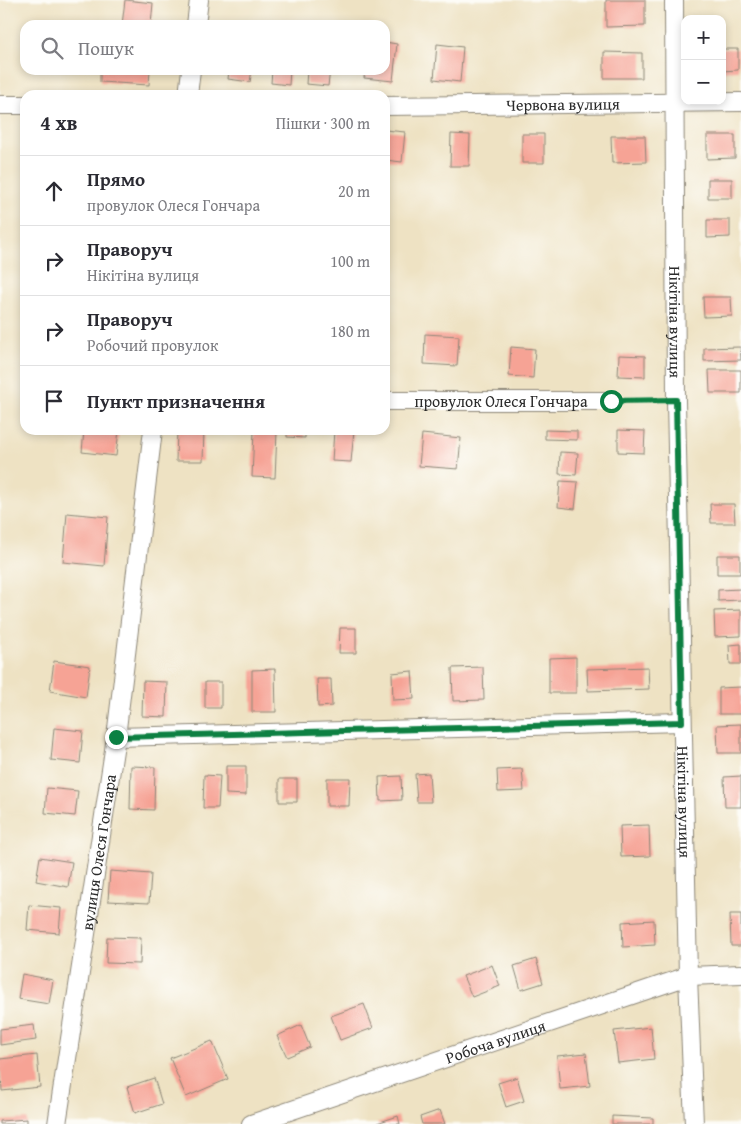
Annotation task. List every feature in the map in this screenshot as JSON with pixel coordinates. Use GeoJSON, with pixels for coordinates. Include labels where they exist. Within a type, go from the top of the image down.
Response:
{"type":"FeatureCollection","features":[{"type":"Feature","properties":{"kind":"street"},"geometry":{"type":"LineString","coordinates":[[197,20],[199,0]]}},
{"type":"Feature","properties":{"kind":"street","name":"Нікітіна вулиця"},"geometry":{"type":"LineString","coordinates":[[674,0],[676,400],[688,976],[694,1124]]}},
{"type":"Feature","properties":{"kind":"street"},"geometry":{"type":"LineString","coordinates":[[189,90],[190,75]]}},
{"type":"Feature","properties":{"kind":"street","name":"Червона вулиця"},"geometry":{"type":"LineString","coordinates":[[390,106],[741,102]]}},
{"type":"Feature","properties":{"kind":"street"},"geometry":{"type":"LineString","coordinates":[[0,105],[20,105]]}},
{"type":"Feature","properties":{"kind":"street","name":"провулок Олеся Гончара"},"geometry":{"type":"LineString","coordinates":[[390,401],[611,401]]}},
{"type":"Feature","properties":{"kind":"street","name":"вулиця Олеся Гончара"},"geometry":{"type":"LineString","coordinates":[[57,1124],[116,737],[152,435]]}},
{"type":"Feature","properties":{"kind":"street"},"geometry":{"type":"LineString","coordinates":[[116,737],[682,722]]}},
{"type":"Feature","properties":{"kind":"street","name":"Робоча вулиця"},"geometry":{"type":"LineString","coordinates":[[251,1124],[688,976],[741,974]]}},
{"type":"Feature","properties":{"kind":"path","name":"провулок Олеся Гончара"},"geometry":{"type":"LineString","coordinates":[[611,401],[676,400]]}},
{"type":"Feature","properties":{"kind":"building"},"geometry":{"type":"Polygon","coordinates":[[[125,0],[153,3],[151,20],[123,20],[125,0]]]}},
{"type":"Feature","properties":{"kind":"building"},"geometry":{"type":"Polygon","coordinates":[[[606,0],[645,0],[645,26],[606,27],[606,0]]]}},
{"type":"Feature","properties":{"kind":"building"},"geometry":{"type":"Polygon","coordinates":[[[390,43],[397,44],[393,81],[364,78],[364,75],[390,75],[390,43]]]}},
{"type":"Feature","properties":{"kind":"building"},"geometry":{"type":"Polygon","coordinates":[[[437,44],[463,47],[460,82],[434,79],[437,44]]]}},
{"type":"Feature","properties":{"kind":"building"},"geometry":{"type":"Polygon","coordinates":[[[726,49],[738,49],[738,70],[726,71],[726,49]]]}},
{"type":"Feature","properties":{"kind":"building"},"geometry":{"type":"Polygon","coordinates":[[[604,52],[642,53],[642,78],[604,78],[604,52]]]}},
{"type":"Feature","properties":{"kind":"building"},"geometry":{"type":"Polygon","coordinates":[[[100,75],[150,75],[149,85],[100,82],[100,75]]]}},
{"type":"Feature","properties":{"kind":"building"},"geometry":{"type":"Polygon","coordinates":[[[228,75],[251,75],[250,82],[228,79],[228,75]]]}},
{"type":"Feature","properties":{"kind":"building"},"geometry":{"type":"Polygon","coordinates":[[[272,75],[290,75],[289,85],[271,83],[272,75]]]}},
{"type":"Feature","properties":{"kind":"building"},"geometry":{"type":"Polygon","coordinates":[[[307,75],[329,75],[328,86],[306,84],[307,75]]]}},
{"type":"Feature","properties":{"kind":"building"},"geometry":{"type":"Polygon","coordinates":[[[390,130],[405,132],[402,162],[390,161],[390,130]]]}},
{"type":"Feature","properties":{"kind":"building"},"geometry":{"type":"Polygon","coordinates":[[[451,134],[470,135],[469,166],[450,166],[451,134]]]}},
{"type":"Feature","properties":{"kind":"building"},"geometry":{"type":"Polygon","coordinates":[[[522,134],[544,134],[544,163],[522,163],[522,134]]]}},
{"type":"Feature","properties":{"kind":"building"},"geometry":{"type":"Polygon","coordinates":[[[707,135],[735,135],[735,158],[707,159],[707,135]]]}},
{"type":"Feature","properties":{"kind":"building"},"geometry":{"type":"Polygon","coordinates":[[[611,136],[645,136],[646,162],[612,163],[611,136]]]}},
{"type":"Feature","properties":{"kind":"building"},"geometry":{"type":"Polygon","coordinates":[[[708,179],[732,179],[732,198],[708,198],[708,179]]]}},
{"type":"Feature","properties":{"kind":"building"},"geometry":{"type":"Polygon","coordinates":[[[707,220],[730,220],[730,237],[707,238],[707,220]]]}},
{"type":"Feature","properties":{"kind":"building"},"geometry":{"type":"Polygon","coordinates":[[[703,297],[731,297],[732,316],[704,317],[703,297]]]}},
{"type":"Feature","properties":{"kind":"building"},"geometry":{"type":"Polygon","coordinates":[[[425,334],[459,336],[457,366],[424,364],[425,334]]]}},
{"type":"Feature","properties":{"kind":"building"},"geometry":{"type":"Polygon","coordinates":[[[511,347],[535,349],[533,378],[509,376],[511,347]]]}},
{"type":"Feature","properties":{"kind":"building"},"geometry":{"type":"Polygon","coordinates":[[[740,347],[741,360],[704,361],[704,348],[740,347]]]}},
{"type":"Feature","properties":{"kind":"building"},"geometry":{"type":"Polygon","coordinates":[[[619,355],[645,356],[645,377],[618,376],[619,355]]]}},
{"type":"Feature","properties":{"kind":"building"},"geometry":{"type":"Polygon","coordinates":[[[709,370],[741,370],[741,393],[710,393],[709,370]]]}},
{"type":"Feature","properties":{"kind":"building"},"geometry":{"type":"Polygon","coordinates":[[[545,430],[577,431],[577,440],[545,439],[545,430]]]}},
{"type":"Feature","properties":{"kind":"building"},"geometry":{"type":"Polygon","coordinates":[[[618,430],[645,431],[644,453],[618,452],[618,430]]]}},
{"type":"Feature","properties":{"kind":"building"},"geometry":{"type":"Polygon","coordinates":[[[422,434],[461,438],[458,469],[419,466],[422,434]]]}},
{"type":"Feature","properties":{"kind":"building"},"geometry":{"type":"Polygon","coordinates":[[[84,435],[118,435],[116,456],[82,452],[84,435]]]}},
{"type":"Feature","properties":{"kind":"building"},"geometry":{"type":"Polygon","coordinates":[[[177,435],[204,435],[203,461],[176,461],[177,435]]]}},
{"type":"Feature","properties":{"kind":"building"},"geometry":{"type":"Polygon","coordinates":[[[254,435],[277,435],[275,478],[252,477],[254,435]]]}},
{"type":"Feature","properties":{"kind":"building"},"geometry":{"type":"Polygon","coordinates":[[[287,435],[305,435],[305,438],[287,437],[287,435]]]}},
{"type":"Feature","properties":{"kind":"building"},"geometry":{"type":"Polygon","coordinates":[[[334,435],[354,435],[351,462],[332,461],[334,435]]]}},
{"type":"Feature","properties":{"kind":"building"},"geometry":{"type":"Polygon","coordinates":[[[560,452],[578,453],[576,475],[559,474],[560,452]]]}},
{"type":"Feature","properties":{"kind":"building"},"geometry":{"type":"Polygon","coordinates":[[[560,481],[578,482],[575,509],[558,507],[560,481]]]}},
{"type":"Feature","properties":{"kind":"building"},"geometry":{"type":"Polygon","coordinates":[[[710,504],[734,504],[735,523],[711,523],[710,504]]]}},
{"type":"Feature","properties":{"kind":"building"},"geometry":{"type":"Polygon","coordinates":[[[67,513],[108,517],[104,566],[63,562],[67,513]]]}},
{"type":"Feature","properties":{"kind":"building"},"geometry":{"type":"Polygon","coordinates":[[[717,555],[740,555],[740,574],[717,574],[717,555]]]}},
{"type":"Feature","properties":{"kind":"building"},"geometry":{"type":"Polygon","coordinates":[[[741,589],[741,600],[718,601],[718,590],[741,589]]]}},
{"type":"Feature","properties":{"kind":"building"},"geometry":{"type":"Polygon","coordinates":[[[741,610],[741,636],[715,637],[714,611],[741,610]]]}},
{"type":"Feature","properties":{"kind":"building"},"geometry":{"type":"Polygon","coordinates":[[[340,628],[356,628],[356,653],[339,653],[340,628]]]}},
{"type":"Feature","properties":{"kind":"building"},"geometry":{"type":"Polygon","coordinates":[[[741,644],[741,664],[730,664],[729,645],[741,644]]]}},
{"type":"Feature","properties":{"kind":"building"},"geometry":{"type":"Polygon","coordinates":[[[576,657],[576,693],[549,693],[549,658],[576,657]]]}},
{"type":"Feature","properties":{"kind":"building"},"geometry":{"type":"Polygon","coordinates":[[[54,661],[90,666],[86,697],[50,691],[54,661]]]}},
{"type":"Feature","properties":{"kind":"building"},"geometry":{"type":"Polygon","coordinates":[[[483,667],[484,700],[453,701],[452,668],[483,667]]]}},
{"type":"Feature","properties":{"kind":"building"},"geometry":{"type":"Polygon","coordinates":[[[648,667],[649,689],[588,691],[587,669],[648,667]]]}},
{"type":"Feature","properties":{"kind":"building"},"geometry":{"type":"Polygon","coordinates":[[[275,669],[276,712],[252,712],[252,670],[275,669]]]}},
{"type":"Feature","properties":{"kind":"building"},"geometry":{"type":"Polygon","coordinates":[[[412,671],[414,699],[393,700],[392,673],[412,671]]]}},
{"type":"Feature","properties":{"kind":"building"},"geometry":{"type":"Polygon","coordinates":[[[317,679],[331,679],[332,706],[318,707],[317,679]]]}},
{"type":"Feature","properties":{"kind":"building"},"geometry":{"type":"Polygon","coordinates":[[[143,681],[167,682],[166,717],[142,716],[143,681]]]}},
{"type":"Feature","properties":{"kind":"building"},"geometry":{"type":"Polygon","coordinates":[[[205,682],[221,682],[221,708],[205,708],[205,682]]]}},
{"type":"Feature","properties":{"kind":"building"},"geometry":{"type":"Polygon","coordinates":[[[741,687],[741,714],[719,714],[719,688],[741,687]]]}},
{"type":"Feature","properties":{"kind":"building"},"geometry":{"type":"Polygon","coordinates":[[[741,724],[741,753],[718,753],[717,725],[741,724]]]}},
{"type":"Feature","properties":{"kind":"building"},"geometry":{"type":"Polygon","coordinates":[[[54,728],[83,731],[80,763],[51,760],[54,728]]]}},
{"type":"Feature","properties":{"kind":"building"},"geometry":{"type":"Polygon","coordinates":[[[131,766],[155,767],[154,810],[130,809],[131,766]]]}},
{"type":"Feature","properties":{"kind":"building"},"geometry":{"type":"Polygon","coordinates":[[[226,766],[246,766],[246,795],[226,794],[226,766]]]}},
{"type":"Feature","properties":{"kind":"building"},"geometry":{"type":"Polygon","coordinates":[[[522,769],[524,791],[498,792],[497,770],[522,769]]]}},
{"type":"Feature","properties":{"kind":"building"},"geometry":{"type":"Polygon","coordinates":[[[429,773],[431,802],[417,802],[415,774],[429,773]]]}},
{"type":"Feature","properties":{"kind":"building"},"geometry":{"type":"Polygon","coordinates":[[[204,775],[220,776],[218,808],[203,808],[204,775]]]}},
{"type":"Feature","properties":{"kind":"building"},"geometry":{"type":"Polygon","coordinates":[[[401,776],[402,800],[380,801],[379,777],[401,776]]]}},
{"type":"Feature","properties":{"kind":"building"},"geometry":{"type":"Polygon","coordinates":[[[741,776],[741,807],[725,807],[724,777],[741,776]]]}},
{"type":"Feature","properties":{"kind":"building"},"geometry":{"type":"Polygon","coordinates":[[[327,778],[350,778],[349,806],[327,806],[327,778]]]}},
{"type":"Feature","properties":{"kind":"building"},"geometry":{"type":"Polygon","coordinates":[[[279,779],[297,779],[297,802],[279,802],[279,779]]]}},
{"type":"Feature","properties":{"kind":"building"},"geometry":{"type":"Polygon","coordinates":[[[47,788],[78,791],[75,816],[45,813],[47,788]]]}},
{"type":"Feature","properties":{"kind":"building"},"geometry":{"type":"Polygon","coordinates":[[[649,825],[650,856],[621,857],[620,826],[649,825]]]}},
{"type":"Feature","properties":{"kind":"building"},"geometry":{"type":"Polygon","coordinates":[[[40,857],[72,862],[68,887],[36,881],[40,857]]]}},
{"type":"Feature","properties":{"kind":"building"},"geometry":{"type":"Polygon","coordinates":[[[110,871],[151,874],[149,903],[108,901],[110,871]]]}},
{"type":"Feature","properties":{"kind":"building"},"geometry":{"type":"Polygon","coordinates":[[[29,905],[61,908],[59,933],[27,930],[29,905]]]}},
{"type":"Feature","properties":{"kind":"building"},"geometry":{"type":"Polygon","coordinates":[[[730,914],[741,914],[741,946],[731,946],[730,914]]]}},
{"type":"Feature","properties":{"kind":"building"},"geometry":{"type":"Polygon","coordinates":[[[654,920],[655,945],[623,947],[622,922],[654,920]]]}},
{"type":"Feature","properties":{"kind":"building"},"geometry":{"type":"Polygon","coordinates":[[[107,937],[141,938],[140,964],[106,963],[107,937]]]}},
{"type":"Feature","properties":{"kind":"building"},"geometry":{"type":"Polygon","coordinates":[[[536,959],[543,983],[521,990],[514,966],[536,959]]]}},
{"type":"Feature","properties":{"kind":"building"},"geometry":{"type":"Polygon","coordinates":[[[492,965],[500,986],[472,997],[463,976],[492,965]]]}},
{"type":"Feature","properties":{"kind":"building"},"geometry":{"type":"Polygon","coordinates":[[[22,974],[53,980],[49,1004],[18,999],[22,974]]]}},
{"type":"Feature","properties":{"kind":"building"},"geometry":{"type":"Polygon","coordinates":[[[364,1004],[373,1028],[340,1040],[331,1016],[364,1004]]]}},
{"type":"Feature","properties":{"kind":"building"},"geometry":{"type":"Polygon","coordinates":[[[34,1025],[36,1040],[0,1045],[0,1029],[34,1025]]]}},
{"type":"Feature","properties":{"kind":"building"},"geometry":{"type":"Polygon","coordinates":[[[301,1025],[310,1047],[287,1057],[277,1036],[301,1025]]]}},
{"type":"Feature","properties":{"kind":"building"},"geometry":{"type":"Polygon","coordinates":[[[651,1027],[654,1059],[618,1063],[614,1031],[651,1027]]]}},
{"type":"Feature","properties":{"kind":"building"},"geometry":{"type":"Polygon","coordinates":[[[212,1041],[228,1079],[186,1097],[170,1058],[212,1041]]]}},
{"type":"Feature","properties":{"kind":"building"},"geometry":{"type":"Polygon","coordinates":[[[586,1053],[590,1086],[560,1089],[557,1056],[586,1053]]]}},
{"type":"Feature","properties":{"kind":"building"},"geometry":{"type":"Polygon","coordinates":[[[37,1055],[40,1087],[2,1091],[0,1059],[37,1055]]]}},
{"type":"Feature","properties":{"kind":"building"},"geometry":{"type":"Polygon","coordinates":[[[517,1077],[524,1101],[506,1107],[498,1083],[517,1077]]]}},
{"type":"Feature","properties":{"kind":"building"},"geometry":{"type":"Polygon","coordinates":[[[154,1078],[162,1104],[135,1113],[127,1087],[154,1078]]]}},
{"type":"Feature","properties":{"kind":"building"},"geometry":{"type":"Polygon","coordinates":[[[440,1110],[445,1124],[422,1124],[420,1117],[440,1110]]]}},
{"type":"Feature","properties":{"kind":"building"},"geometry":{"type":"Polygon","coordinates":[[[398,1116],[400,1124],[377,1123],[398,1116]]]}},
{"type":"Feature","properties":{"kind":"building"},"geometry":{"type":"Polygon","coordinates":[[[612,1116],[653,1118],[653,1124],[612,1124],[612,1116]]]}},
{"type":"Feature","properties":{"kind":"building"},"geometry":{"type":"Polygon","coordinates":[[[27,1119],[27,1124],[0,1124],[0,1121],[27,1119]]]}},
{"type":"Feature","properties":{"kind":"route"},"geometry":{"type":"LineString","coordinates":[[116,737],[682,722],[676,400],[611,401]]}}]}
